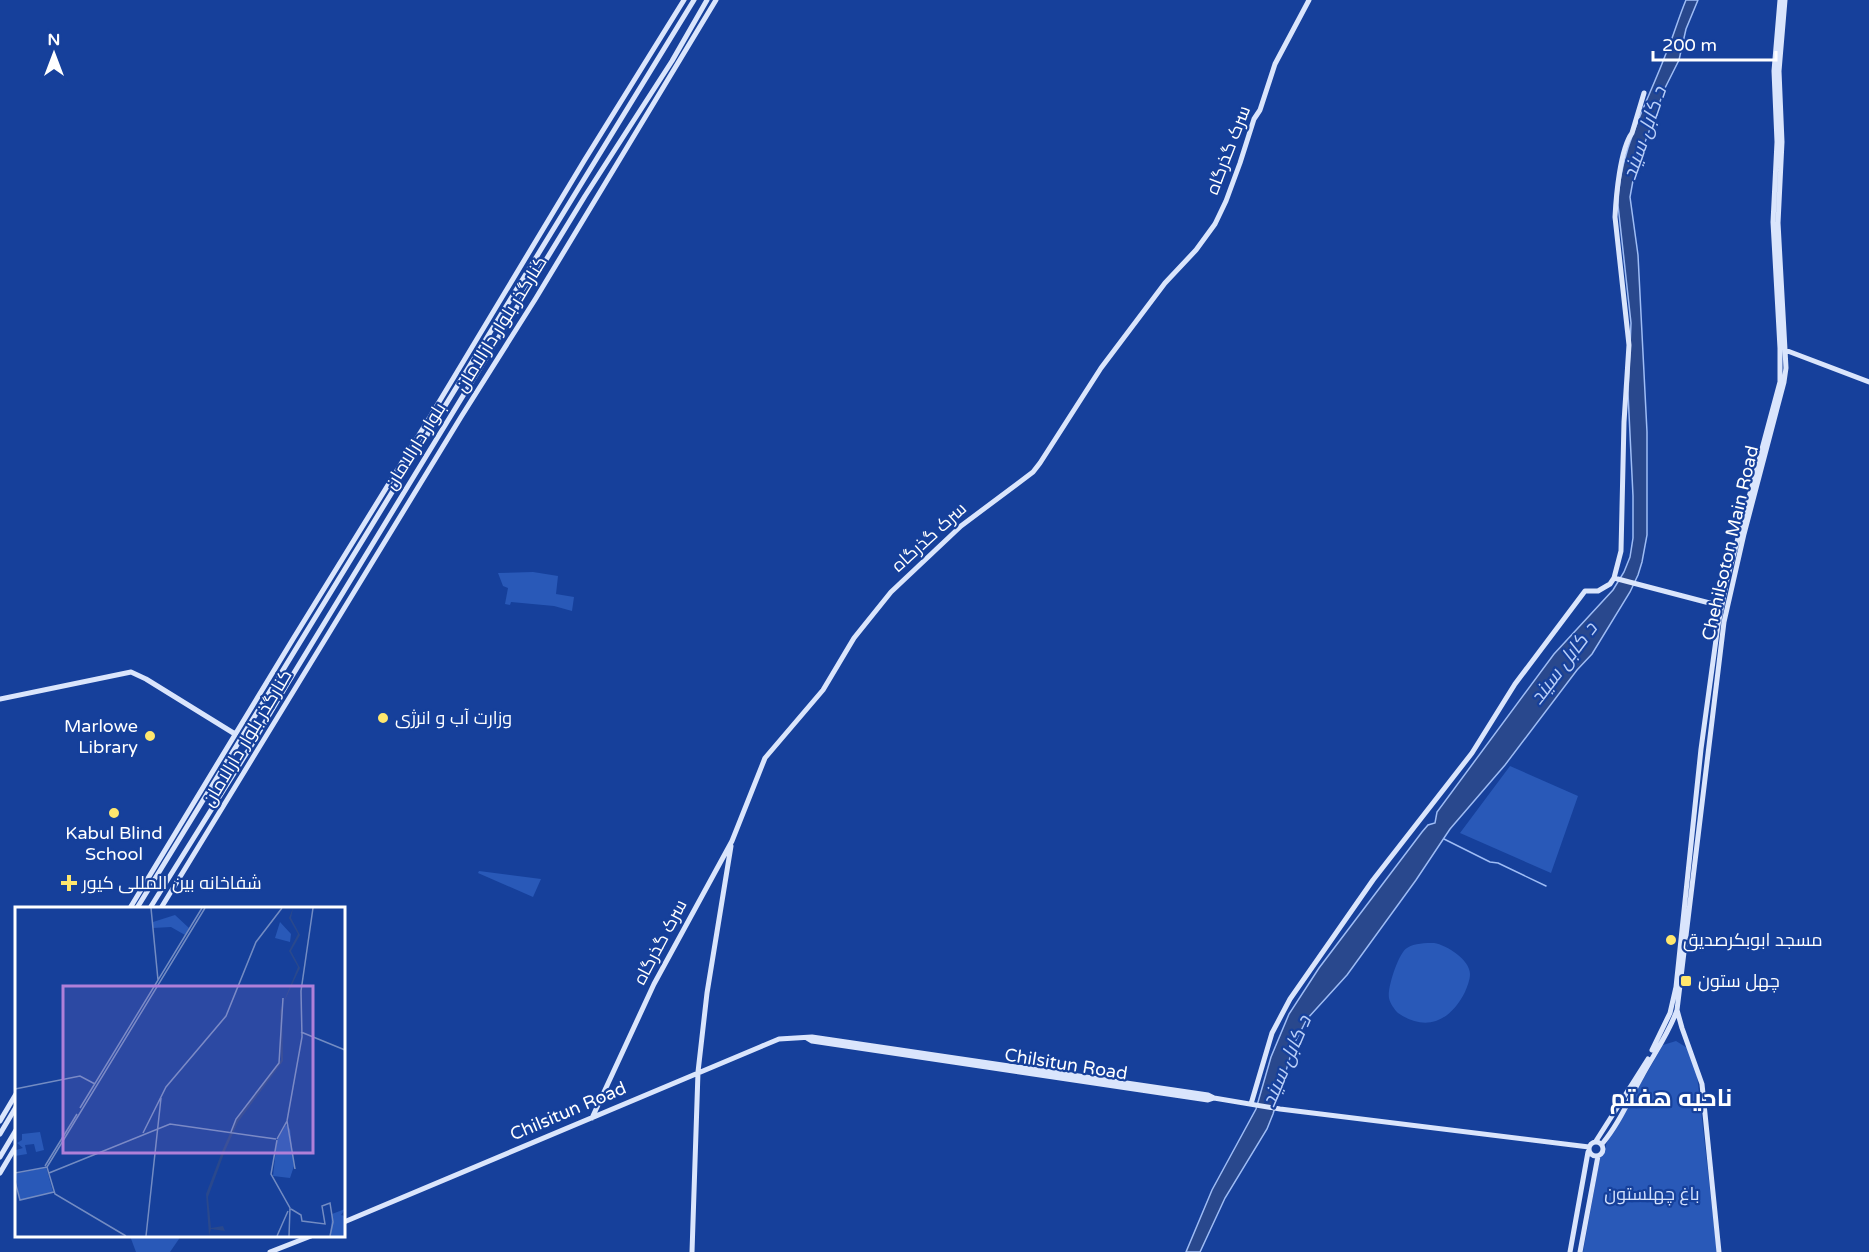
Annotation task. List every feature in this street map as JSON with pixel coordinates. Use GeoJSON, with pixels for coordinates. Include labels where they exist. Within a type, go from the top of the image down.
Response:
{"type":"FeatureCollection","features":[{"type":"Feature","properties":{"kind":"main road","name":"کنارگذر بلوار دارالامان"},"geometry":{"type":"LineString","coordinates":[[131,907],[684,0]]}},
{"type":"Feature","properties":{"kind":"main road","name":"بلوار دارالامان"},"geometry":{"type":"LineString","coordinates":[[138,907],[694,0]]}},
{"type":"Feature","properties":{"kind":"main road","name":"بلوار دارالامان"},"geometry":{"type":"LineString","coordinates":[[151,907],[591,187],[672,61],[707,0]]}},
{"type":"Feature","properties":{"kind":"main road","name":"کنارگذر بلوار دارالامان"},"geometry":{"type":"LineString","coordinates":[[162,907],[716,0]]}},
{"type":"Feature","properties":{"kind":"main road","name":"سرک گذرگاه"},"geometry":{"type":"LineString","coordinates":[[592,1118],[654,984],[732,841],[765,758],[823,690],[854,638],[891,592],[961,526],[1033,472],[1101,368],[1165,283],[1197,250],[1215,224],[1226,201],[1275,64],[1309,0]]}},
{"type":"Feature","properties":{"kind":"main road","name":"Chehilsoton Main Road"},"geometry":{"type":"LineString","coordinates":[[1780,0],[1774,71],[1777,142],[1773,222],[1783,349]]}},
{"type":"Feature","properties":{"kind":"main road","name":"Chehilsoton Main Road"},"geometry":{"type":"LineString","coordinates":[[1599,1143],[1614,1128],[1672,1025],[1677,1010],[1724,622],[1734,566],[1780,382],[1783,349],[1778,222],[1782,142],[1779,71],[1785,0]]}},
{"type":"Feature","properties":{"kind":"main road"},"geometry":{"type":"LineString","coordinates":[[1253,1105],[1272,1034],[1290,999],[1373,880],[1472,753],[1515,684],[1573,606],[1585,591],[1598,591],[1617,579],[1621,551],[1624,422],[1629,345],[1615,217],[1616,199],[1628,138],[1632,133],[1644,93]]}},
{"type":"Feature","properties":{"kind":"main road"},"geometry":{"type":"LineString","coordinates":[[1783,349],[1869,382]]}},
{"type":"Feature","properties":{"kind":"main road"},"geometry":{"type":"LineString","coordinates":[[414,442],[437,456]]}},
{"type":"Feature","properties":{"kind":"main road","name":"Chehilsoton Main Road"},"geometry":{"type":"LineString","coordinates":[[1599,1143],[1664,1029],[1670,1013],[1676,987],[1701,748],[1721,606],[1734,566]]}},
{"type":"Feature","properties":{"kind":"main road"},"geometry":{"type":"LineString","coordinates":[[1617,579],[1721,606]]}},
{"type":"Feature","properties":{"kind":"main road"},"geometry":{"type":"LineString","coordinates":[[0,699],[131,672],[235,734]]}},
{"type":"Feature","properties":{"kind":"main road"},"geometry":{"type":"LineString","coordinates":[[692,1252],[698,1072],[707,993],[732,841]]}},
{"type":"Feature","properties":{"kind":"main road"},"geometry":{"type":"LineString","coordinates":[[1677,1010],[1702,1084],[1719,1252]]}},
{"type":"Feature","properties":{"kind":"main road"},"geometry":{"type":"LineString","coordinates":[[1672,1025],[1682,1029]]}},
{"type":"Feature","properties":{"kind":"main road","name":"Chilsitun Road"},"geometry":{"type":"LineString","coordinates":[[345,1221],[698,1072],[779,1039],[795,1037],[812,1037],[1094,1078],[1208,1095],[1253,1105],[1589,1150],[1598,1156]]}},
{"type":"Feature","properties":{"kind":"main road"},"geometry":{"type":"LineString","coordinates":[[0,1121],[15,1096]]}},
{"type":"Feature","properties":{"kind":"main road"},"geometry":{"type":"LineString","coordinates":[[0,1134],[15,1109]]}},
{"type":"Feature","properties":{"kind":"main road"},"geometry":{"type":"LineString","coordinates":[[0,1156],[15,1132]]}},
{"type":"Feature","properties":{"kind":"main road"},"geometry":{"type":"LineString","coordinates":[[1570,1252],[1589,1150],[1592,1143],[1599,1143],[1603,1151],[1598,1156],[1580,1252]]}},
{"type":"Feature","properties":{"kind":"main road"},"geometry":{"type":"LineString","coordinates":[[0,1173],[15,1148]]}},
{"type":"Feature","properties":{"kind":"main road"},"geometry":{"type":"LineString","coordinates":[[270,1252],[308,1237]]}},
{"type":"Feature","properties":{"kind":"green space"},"geometry":{"type":"Polygon","coordinates":[[[533,572],[558,576],[556,594],[574,597],[572,611],[554,606],[511,602],[510,605],[505,604],[508,588],[503,586],[498,573],[533,572]]]}},
{"type":"Feature","properties":{"kind":"green space"},"geometry":{"type":"Polygon","coordinates":[[[1510,766],[1578,796],[1551,873],[1460,833],[1510,766]]]}},
{"type":"Feature","properties":{"kind":"green space"},"geometry":{"type":"Polygon","coordinates":[[[479,871],[541,879],[533,897],[478,873],[479,871]]]}},
{"type":"Feature","properties":{"kind":"green space"},"geometry":{"type":"Polygon","coordinates":[[[1434,943],[1451,950],[1462,959],[1469,969],[1470,979],[1465,992],[1453,1010],[1437,1020],[1428,1023],[1419,1022],[1395,1010],[1389,998],[1390,987],[1397,963],[1407,948],[1417,944],[1434,943]]]}},
{"type":"Feature","properties":{"kind":"green space","name":"باغ چهلستون"},"geometry":{"type":"Polygon","coordinates":[[[1676,1041],[1689,1049],[1697,1075],[1717,1252],[1583,1252],[1600,1158],[1607,1142],[1663,1045],[1676,1041]]]}},
{"type":"Feature","properties":{"kind":"green space"},"geometry":{"type":"Polygon","coordinates":[[[130,1237],[180,1237],[170,1252],[136,1252],[130,1237]]]}},
{"type":"Feature","properties":{"kind":"water","name":"د کابل سيند"},"geometry":{"type":"Polygon","coordinates":[[[1686,0],[1698,0],[1686,29],[1679,60],[1665,88],[1644,145],[1638,153],[1630,197],[1638,255],[1647,432],[1647,535],[1638,575],[1592,654],[1577,670],[1505,765],[1450,829],[1347,975],[1307,1019],[1294,1044],[1267,1129],[1225,1198],[1200,1252],[1186,1252],[1212,1190],[1256,1109],[1271,1057],[1289,1014],[1319,968],[1422,832],[1428,825],[1435,823],[1437,812],[1554,654],[1613,590],[1630,557],[1633,538],[1628,393],[1631,323],[1618,205],[1619,186],[1628,148],[1686,0]]]}},
{"type":"Feature","properties":{"kind":"waterway"},"geometry":{"type":"LineString","coordinates":[[1444,839],[1546,886]]}},
{"type":"Feature","properties":{"kind":"place","name":"وزارت آب و انرژی"},"geometry":{"type":"Point","coordinates":[383,718]}},
{"type":"Feature","properties":{"kind":"place","name":"Marlowe Library"},"geometry":{"type":"Point","coordinates":[150,736]}},
{"type":"Feature","properties":{"kind":"place","name":"Kabul Blind School"},"geometry":{"type":"Point","coordinates":[114,813]}},
{"type":"Feature","properties":{"kind":"place","name":"شفاخانه بین المللی کیور"},"geometry":{"type":"Point","coordinates":[69,883]}},
{"type":"Feature","properties":{"kind":"place","name":"مسجد ابوبکرصدیق"},"geometry":{"type":"Point","coordinates":[1671,940]}},
{"type":"Feature","properties":{"kind":"place","name":"چهل ستون"},"geometry":{"type":"Point","coordinates":[1686,981]}},
{"type":"Feature","properties":{"kind":"district","name":"ناحیه هفتم"},"geometry":{"type":"Point","coordinates":[1671,1098]}}]}
